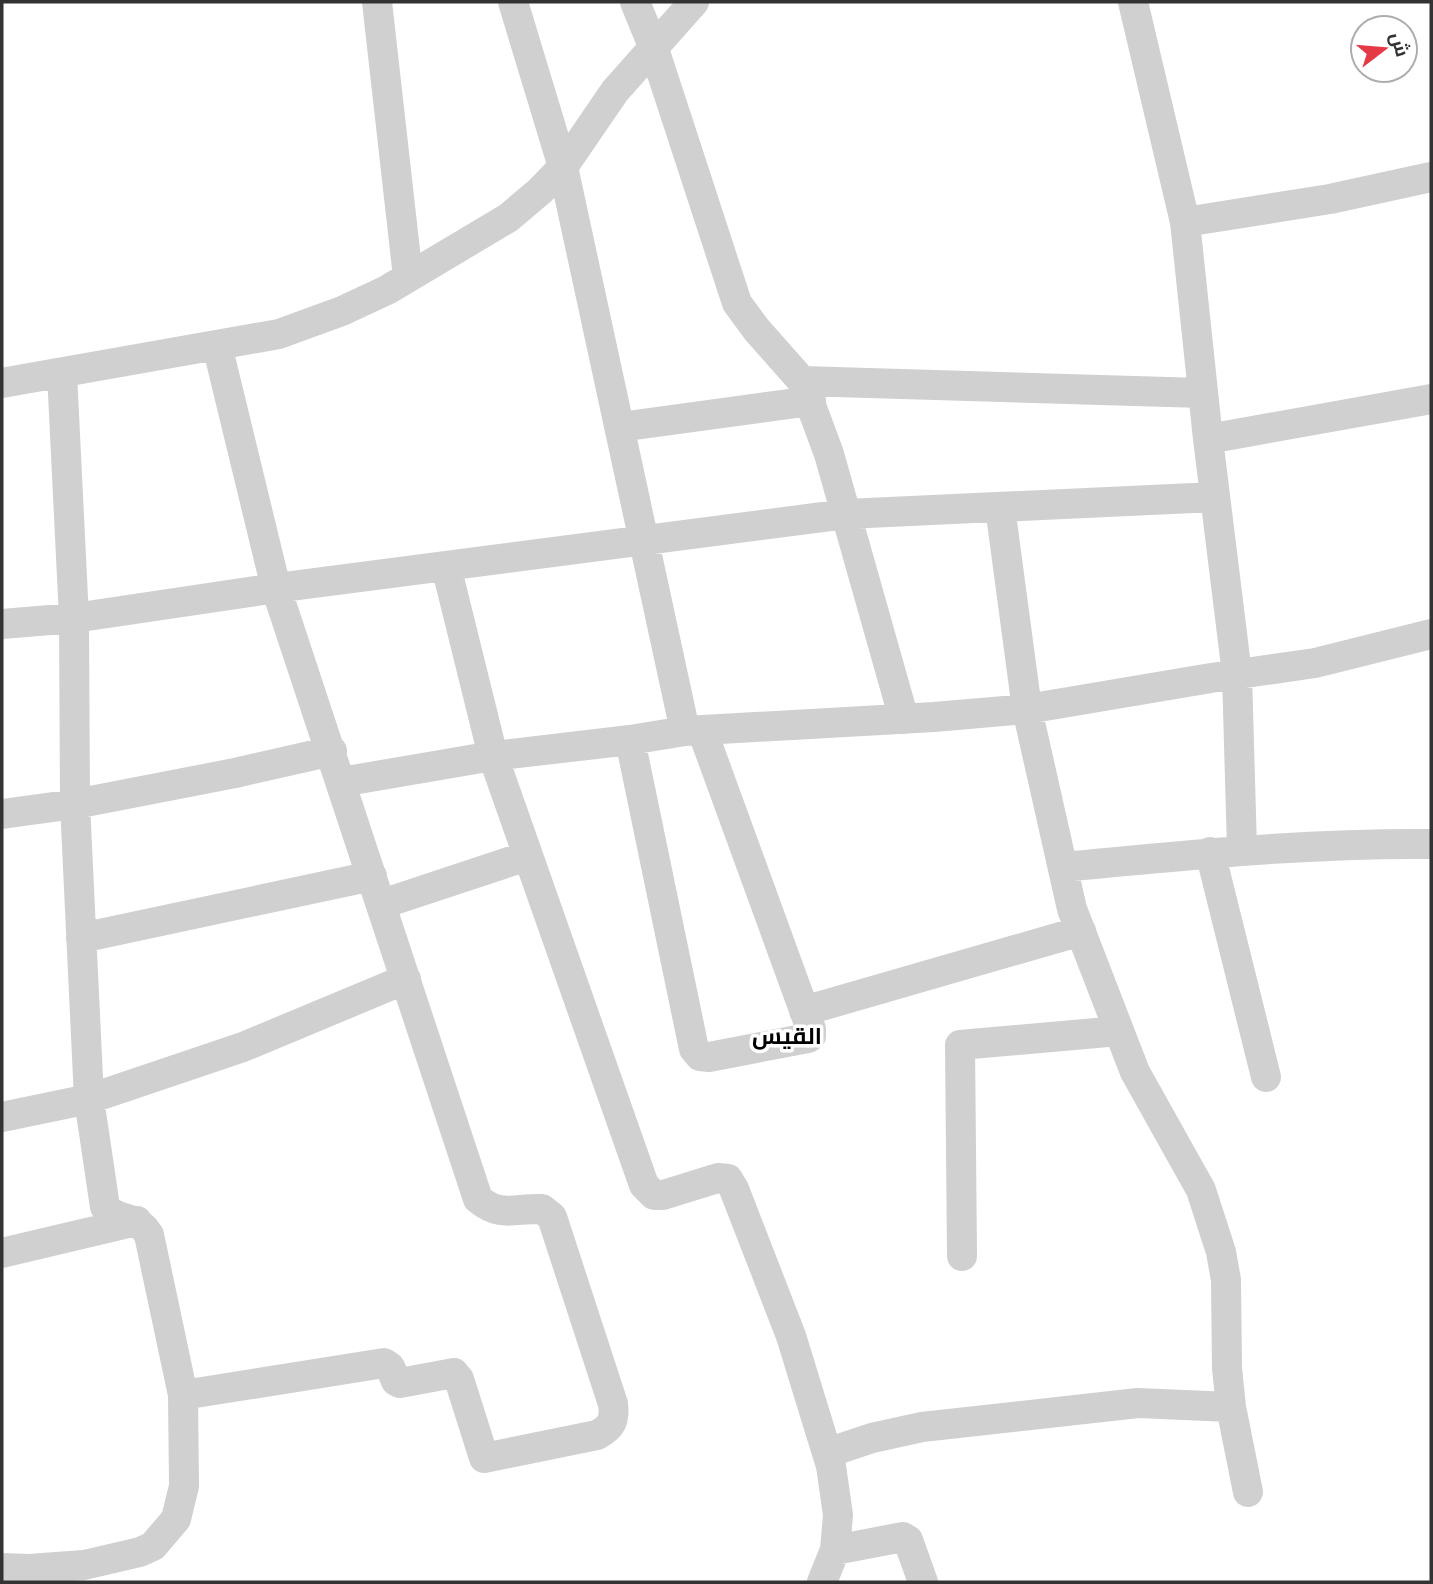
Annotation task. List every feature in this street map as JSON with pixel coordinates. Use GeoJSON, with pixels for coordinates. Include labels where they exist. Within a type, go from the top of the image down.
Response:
{"type":"FeatureCollection","features":[{"type":"Feature","properties":{"kind":"street"},"geometry":{"type":"LineString","coordinates":[[377,2],[408,277]]}},
{"type":"Feature","properties":{"kind":"street"},"geometry":{"type":"LineString","coordinates":[[513,2],[563,167],[644,540],[693,731],[812,1032],[807,1038],[709,1057],[700,1056],[694,1049],[630,740]]}},
{"type":"Feature","properties":{"kind":"street"},"geometry":{"type":"LineString","coordinates":[[635,2],[653,46],[737,303],[806,391],[830,454],[904,719]]}},
{"type":"Feature","properties":{"kind":"street"},"geometry":{"type":"LineString","coordinates":[[2,383],[279,334],[342,311],[408,277],[508,218],[540,191],[563,167],[615,91],[694,2]]}},
{"type":"Feature","properties":{"kind":"street"},"geometry":{"type":"LineString","coordinates":[[1133,2],[1185,222],[1202,393],[1237,674],[1242,849]]}},
{"type":"Feature","properties":{"kind":"street"},"geometry":{"type":"LineString","coordinates":[[1185,222],[1430,184]]}},
{"type":"Feature","properties":{"kind":"street"},"geometry":{"type":"LineString","coordinates":[[183,1395],[384,1363],[390,1367],[396,1381],[400,1383],[454,1373],[459,1379],[484,1458],[597,1435],[608,1430],[614,1418],[613,1404],[552,1217],[542,1209],[524,1208],[500,1212],[488,1208],[478,1199],[332,751],[276,589],[217,345]]}},
{"type":"Feature","properties":{"kind":"street"},"geometry":{"type":"LineString","coordinates":[[2,1568],[84,1565],[140,1552],[153,1546],[176,1519],[184,1486],[183,1395],[149,1235],[137,1221],[111,1213],[105,1207],[89,1099],[75,804],[74,618],[62,373]]}},
{"type":"Feature","properties":{"kind":"street"},"geometry":{"type":"LineString","coordinates":[[620,427],[806,391],[1202,393]]}},
{"type":"Feature","properties":{"kind":"street"},"geometry":{"type":"LineString","coordinates":[[1208,439],[1431,399]]}},
{"type":"Feature","properties":{"kind":"street"},"geometry":{"type":"LineString","coordinates":[[2,624],[74,618],[846,514],[1215,497]]}},
{"type":"Feature","properties":{"kind":"street"},"geometry":{"type":"LineString","coordinates":[[1000,507],[1027,709],[1072,909],[1135,1072],[1201,1191],[1221,1252],[1226,1280],[1227,1368],[1231,1407],[1248,1492]]}},
{"type":"Feature","properties":{"kind":"street"},"geometry":{"type":"LineString","coordinates":[[446,566],[493,756],[644,1185],[654,1195],[663,1195],[718,1178],[728,1179],[791,1336],[827,1453],[838,1515],[835,1550],[821,1582]]}},
{"type":"Feature","properties":{"kind":"street"},"geometry":{"type":"LineString","coordinates":[[341,782],[493,756],[693,731],[1027,709],[1315,663],[1431,634]]}},
{"type":"Feature","properties":{"kind":"street"},"geometry":{"type":"LineString","coordinates":[[2,814],[75,804],[332,751]]}},
{"type":"Feature","properties":{"kind":"street"},"geometry":{"type":"LineString","coordinates":[[1063,867],[1242,849],[1356,843],[1431,844]]}},
{"type":"Feature","properties":{"kind":"street"},"geometry":{"type":"LineString","coordinates":[[1210,852],[1266,1077]]}},
{"type":"Feature","properties":{"kind":"street"},"geometry":{"type":"LineString","coordinates":[[82,938],[377,890],[527,856]]}},
{"type":"Feature","properties":{"kind":"street"},"geometry":{"type":"LineString","coordinates":[[804,1011],[1081,931]]}},
{"type":"Feature","properties":{"kind":"street"},"geometry":{"type":"LineString","coordinates":[[2,1117],[89,1099],[243,1047],[406,979]]}},
{"type":"Feature","properties":{"kind":"street"},"geometry":{"type":"LineString","coordinates":[[962,1256],[960,1045],[1119,1031]]}},
{"type":"Feature","properties":{"kind":"street"},"geometry":{"type":"LineString","coordinates":[[2,1253],[137,1221]]}},
{"type":"Feature","properties":{"kind":"street"},"geometry":{"type":"LineString","coordinates":[[827,1453],[872,1438],[922,1427],[1138,1403],[1231,1407]]}},
{"type":"Feature","properties":{"kind":"street"},"geometry":{"type":"LineString","coordinates":[[835,1550],[903,1537],[908,1540],[923,1582]]}},
{"type":"Feature","properties":{"kind":"district","name":"القيس"},"geometry":{"type":"Point","coordinates":[787,1036]}}]}
